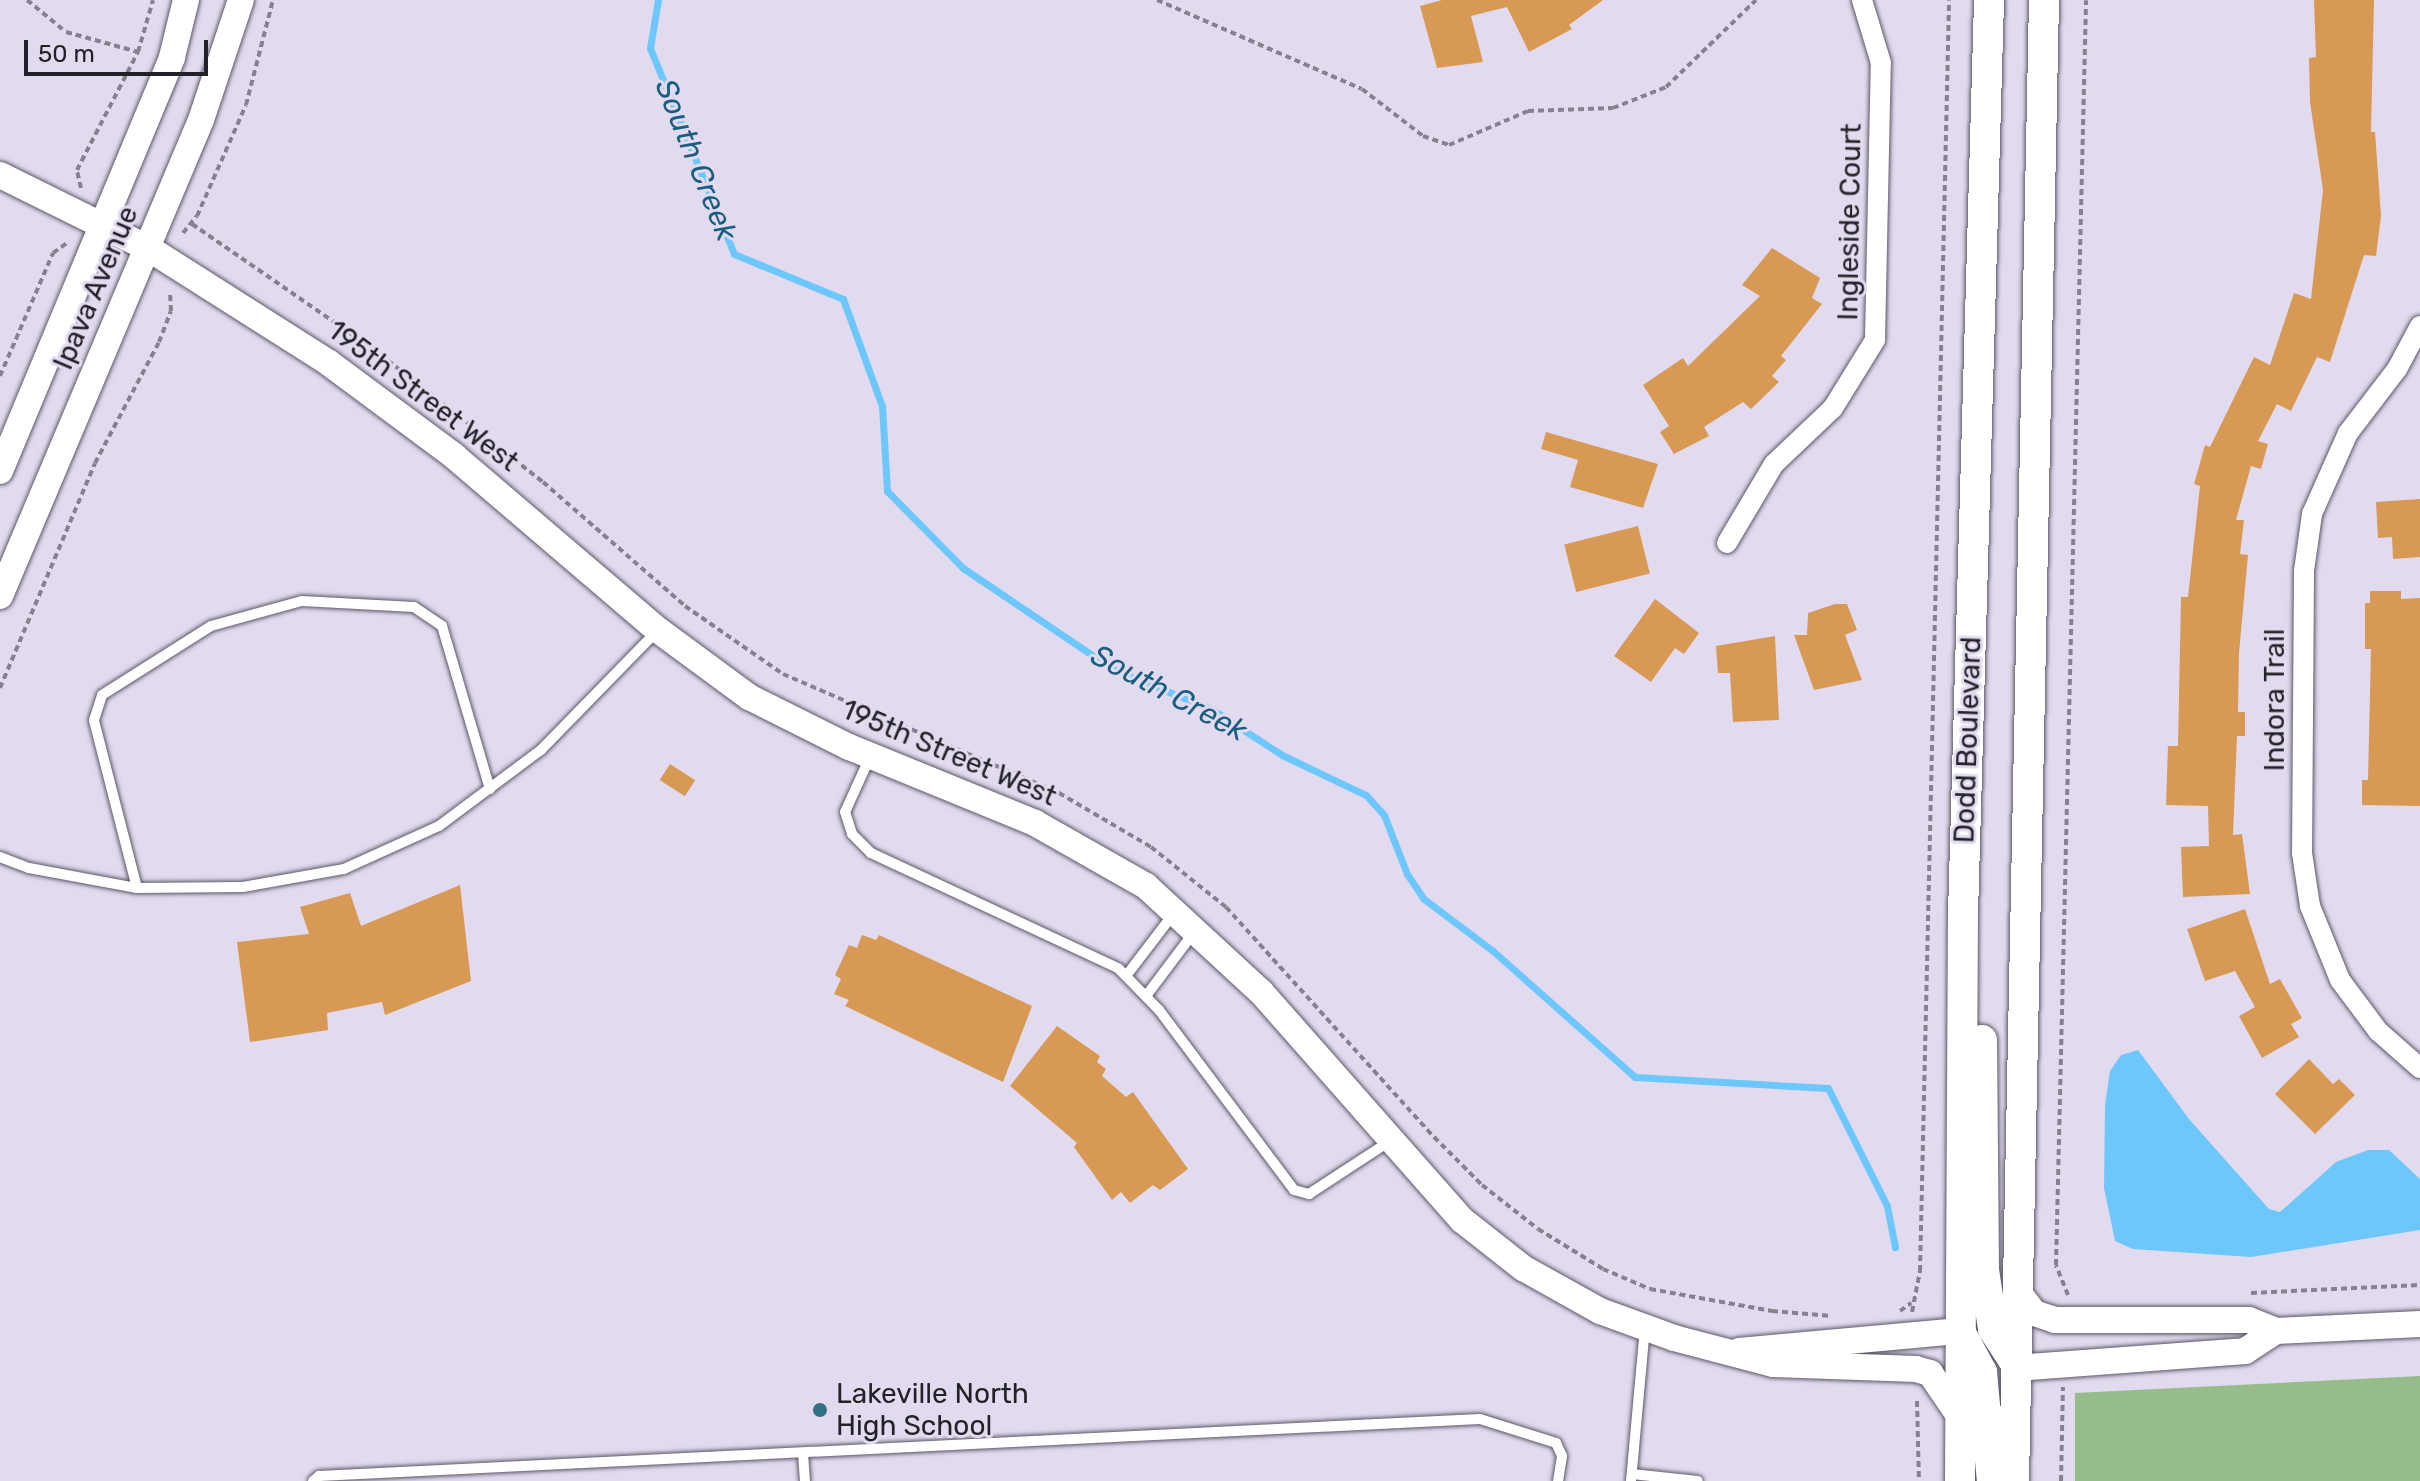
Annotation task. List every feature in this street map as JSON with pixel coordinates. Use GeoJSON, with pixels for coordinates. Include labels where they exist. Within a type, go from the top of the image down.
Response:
{"type":"FeatureCollection","features":[{"type":"Feature","properties":{"kind":"main road","name":"Dodd Boulevard"},"geometry":{"type":"LineString","coordinates":[[1960,1481],[1963,914],[1989,0]]}},
{"type":"Feature","properties":{"kind":"main road","name":"Dodd Boulevard"},"geometry":{"type":"LineString","coordinates":[[2014,1481],[2014,1361],[2044,0]]}},
{"type":"Feature","properties":{"kind":"main road"},"geometry":{"type":"LineString","coordinates":[[1963,914],[1981,948],[1984,1270],[1993,1329],[2014,1361]]}},
{"type":"Feature","properties":{"kind":"main road"},"geometry":{"type":"LineString","coordinates":[[1960,1331],[1982,1372],[1992,1481]]}},
{"type":"Feature","properties":{"kind":"street","name":"Ipava Avenue"},"geometry":{"type":"LineString","coordinates":[[0,471],[105,225],[172,57],[186,0]]}},
{"type":"Feature","properties":{"kind":"street","name":"Ipava Avenue"},"geometry":{"type":"LineString","coordinates":[[0,596],[201,120],[241,0]]}},
{"type":"Feature","properties":{"kind":"street","name":"Ingleside Court"},"geometry":{"type":"LineString","coordinates":[[1727,543],[1774,464],[1833,408],[1875,340],[1881,63],[1862,0]]}},
{"type":"Feature","properties":{"kind":"street","name":"195th Street West"},"geometry":{"type":"LineString","coordinates":[[0,175],[148,248],[264,319],[404,417],[658,630],[749,697],[871,755],[1063,837],[1146,886],[1197,928],[1261,992],[1462,1220],[1502,1253],[1576,1300],[1645,1328],[1739,1351],[1773,1364],[1808,1368],[1907,1366],[1930,1373],[1960,1417]]}},
{"type":"Feature","properties":{"kind":"street","name":"Indora Trail"},"geometry":{"type":"LineString","coordinates":[[2420,326],[2397,369],[2348,433],[2312,514],[2304,571],[2302,841],[2310,906],[2340,980],[2378,1031],[2420,1068]]}},
{"type":"Feature","properties":{"kind":"street"},"geometry":{"type":"LineString","coordinates":[[2016,1289],[2034,1313],[2055,1320],[2249,1320],[2276,1331],[2420,1324]]}},
{"type":"Feature","properties":{"kind":"street","name":"195th Street West"},"geometry":{"type":"LineString","coordinates":[[1739,1351],[1960,1331]]}},
{"type":"Feature","properties":{"kind":"street"},"geometry":{"type":"LineString","coordinates":[[2014,1361],[2029,1367],[2245,1351],[2276,1331]]}},
{"type":"Feature","properties":{"kind":"lane"},"geometry":{"type":"LineString","coordinates":[[137,888],[94,720],[102,695],[211,626],[302,601],[414,607],[442,626],[490,789]]}},
{"type":"Feature","properties":{"kind":"lane"},"geometry":{"type":"LineString","coordinates":[[0,857],[29,868],[137,888],[243,887],[344,869],[439,826],[490,789],[541,750],[658,630]]}},
{"type":"Feature","properties":{"kind":"lane"},"geometry":{"type":"LineString","coordinates":[[871,755],[845,812],[852,834],[871,853],[1126,976],[1146,996],[1294,1190],[1309,1194],[1390,1141]]}},
{"type":"Feature","properties":{"kind":"lane"},"geometry":{"type":"LineString","coordinates":[[1126,976],[1176,911]]}},
{"type":"Feature","properties":{"kind":"lane"},"geometry":{"type":"LineString","coordinates":[[1146,996],[1197,928]]}},
{"type":"Feature","properties":{"kind":"lane"},"geometry":{"type":"LineString","coordinates":[[1645,1328],[1632,1477],[1698,1481]]}},
{"type":"Feature","properties":{"kind":"lane"},"geometry":{"type":"LineString","coordinates":[[313,1481],[319,1476],[1480,1419],[1556,1443],[1562,1456],[1558,1481]]}},
{"type":"Feature","properties":{"kind":"lane"},"geometry":{"type":"LineString","coordinates":[[803,1453],[805,1481]]}},
{"type":"Feature","properties":{"kind":"path"},"geometry":{"type":"LineString","coordinates":[[27,0],[66,32],[138,52]]}},
{"type":"Feature","properties":{"kind":"path"},"geometry":{"type":"LineString","coordinates":[[0,688],[95,463],[159,342],[171,311],[175,265],[183,231],[197,216],[246,105],[273,0]]}},
{"type":"Feature","properties":{"kind":"path"},"geometry":{"type":"LineString","coordinates":[[1157,0],[1362,89],[1423,136],[1449,145],[1528,111],[1613,108],[1666,87],[1756,0]]}},
{"type":"Feature","properties":{"kind":"path"},"geometry":{"type":"LineString","coordinates":[[1911,1303],[1920,1271],[1949,0]]}},
{"type":"Feature","properties":{"kind":"path"},"geometry":{"type":"LineString","coordinates":[[2069,1297],[2056,1265],[2086,0]]}},
{"type":"Feature","properties":{"kind":"path"},"geometry":{"type":"LineString","coordinates":[[2061,1481],[2063,1382]]}},
{"type":"Feature","properties":{"kind":"green space"},"geometry":{"type":"Polygon","coordinates":[[[2420,1376],[2420,1481],[2075,1481],[2075,1393],[2420,1376]]]}},
{"type":"Feature","properties":{"kind":"water"},"geometry":{"type":"Polygon","coordinates":[[[2138,1050],[2189,1119],[2269,1209],[2280,1212],[2336,1162],[2368,1150],[2389,1150],[2420,1179],[2420,1230],[2251,1257],[2133,1249],[2115,1241],[2104,1188],[2105,1105],[2110,1071],[2121,1055],[2138,1050]]]}},
{"type":"Feature","properties":{"kind":"building"},"geometry":{"type":"Polygon","coordinates":[[[1442,0],[1603,0],[1569,25],[1572,29],[1529,52],[1507,7],[1471,16],[1483,62],[1437,68],[1420,6],[1442,0]]]}},
{"type":"Feature","properties":{"kind":"building"},"geometry":{"type":"Polygon","coordinates":[[[2314,0],[2374,0],[2371,132],[2375,132],[2381,216],[2376,256],[2364,255],[2330,362],[2317,357],[2291,411],[2277,404],[2258,441],[2268,444],[2261,469],[2251,466],[2236,520],[2244,520],[2240,554],[2248,555],[2239,653],[2238,712],[2245,712],[2245,736],[2237,736],[2233,835],[2242,834],[2250,894],[2183,897],[2181,847],[2209,846],[2208,806],[2166,805],[2168,746],[2178,746],[2181,597],[2188,597],[2200,486],[2194,484],[2205,445],[2210,447],[2254,357],[2270,365],[2294,293],[2311,299],[2323,190],[2310,102],[2309,58],[2316,57],[2314,0]]]}},
{"type":"Feature","properties":{"kind":"building"},"geometry":{"type":"Polygon","coordinates":[[[1772,248],[1820,278],[1812,298],[1822,304],[1781,356],[1786,360],[1772,376],[1779,382],[1751,409],[1743,402],[1704,427],[1709,436],[1674,454],[1660,432],[1669,426],[1643,385],[1683,358],[1688,366],[1760,296],[1742,285],[1772,248]]]}},
{"type":"Feature","properties":{"kind":"building"},"geometry":{"type":"Polygon","coordinates":[[[1546,432],[1658,464],[1643,508],[1570,487],[1578,460],[1541,449],[1546,432]]]}},
{"type":"Feature","properties":{"kind":"building"},"geometry":{"type":"Polygon","coordinates":[[[2420,499],[2420,557],[2393,559],[2392,537],[2378,538],[2376,502],[2420,499]]]}},
{"type":"Feature","properties":{"kind":"building"},"geometry":{"type":"Polygon","coordinates":[[[1638,526],[1650,574],[1576,592],[1564,544],[1638,526]]]}},
{"type":"Feature","properties":{"kind":"building"},"geometry":{"type":"Polygon","coordinates":[[[2370,591],[2401,591],[2401,599],[2420,598],[2420,806],[2362,805],[2362,780],[2368,780],[2371,649],[2365,649],[2365,603],[2370,603],[2370,591]]]}},
{"type":"Feature","properties":{"kind":"building"},"geometry":{"type":"Polygon","coordinates":[[[1655,599],[1699,633],[1684,654],[1675,648],[1651,682],[1614,656],[1655,599]]]}},
{"type":"Feature","properties":{"kind":"building"},"geometry":{"type":"Polygon","coordinates":[[[1835,604],[1847,604],[1857,630],[1845,635],[1862,680],[1814,690],[1794,635],[1807,635],[1808,613],[1835,604]]]}},
{"type":"Feature","properties":{"kind":"building"},"geometry":{"type":"Polygon","coordinates":[[[1775,636],[1779,720],[1733,722],[1730,673],[1718,673],[1716,646],[1775,636]]]}},
{"type":"Feature","properties":{"kind":"building"},"geometry":{"type":"Polygon","coordinates":[[[670,764],[695,780],[685,796],[660,780],[670,764]]]}},
{"type":"Feature","properties":{"kind":"building"},"geometry":{"type":"Polygon","coordinates":[[[460,885],[471,981],[385,1015],[382,1002],[327,1013],[328,1030],[250,1042],[237,942],[309,934],[300,907],[350,893],[361,926],[460,885]]]}},
{"type":"Feature","properties":{"kind":"building"},"geometry":{"type":"Polygon","coordinates":[[[2245,909],[2270,984],[2280,979],[2302,1018],[2291,1024],[2299,1037],[2262,1058],[2239,1016],[2255,1007],[2235,971],[2205,981],[2187,929],[2245,909]]]}},
{"type":"Feature","properties":{"kind":"building"},"geometry":{"type":"Polygon","coordinates":[[[862,935],[876,940],[879,935],[1032,1006],[1003,1082],[845,1006],[849,1000],[834,994],[841,979],[835,975],[849,945],[857,948],[862,935]]]}},
{"type":"Feature","properties":{"kind":"building"},"geometry":{"type":"Polygon","coordinates":[[[1057,1026],[1100,1056],[1097,1062],[1106,1069],[1102,1076],[1126,1097],[1133,1092],[1188,1169],[1160,1190],[1153,1185],[1130,1203],[1121,1192],[1112,1200],[1074,1147],[1077,1143],[1010,1086],[1057,1026]]]}},
{"type":"Feature","properties":{"kind":"building"},"geometry":{"type":"Polygon","coordinates":[[[2309,1059],[2333,1084],[2339,1079],[2355,1095],[2315,1134],[2275,1094],[2309,1059]]]}},
{"type":"Feature","properties":{"kind":"waterway","name":"South Creek"},"geometry":{"type":"LineString","coordinates":[[658,0],[650,48],[734,254],[843,299],[882,406],[887,491],[963,568],[1113,669],[1213,710],[1282,755],[1366,795],[1384,815],[1407,874],[1424,899],[1493,951],[1635,1077],[1828,1088],[1887,1206],[1895,1247]]}},
{"type":"Feature","properties":{"kind":"place","name":"Lakeville North High School"},"geometry":{"type":"Point","coordinates":[820,1410]}}]}
